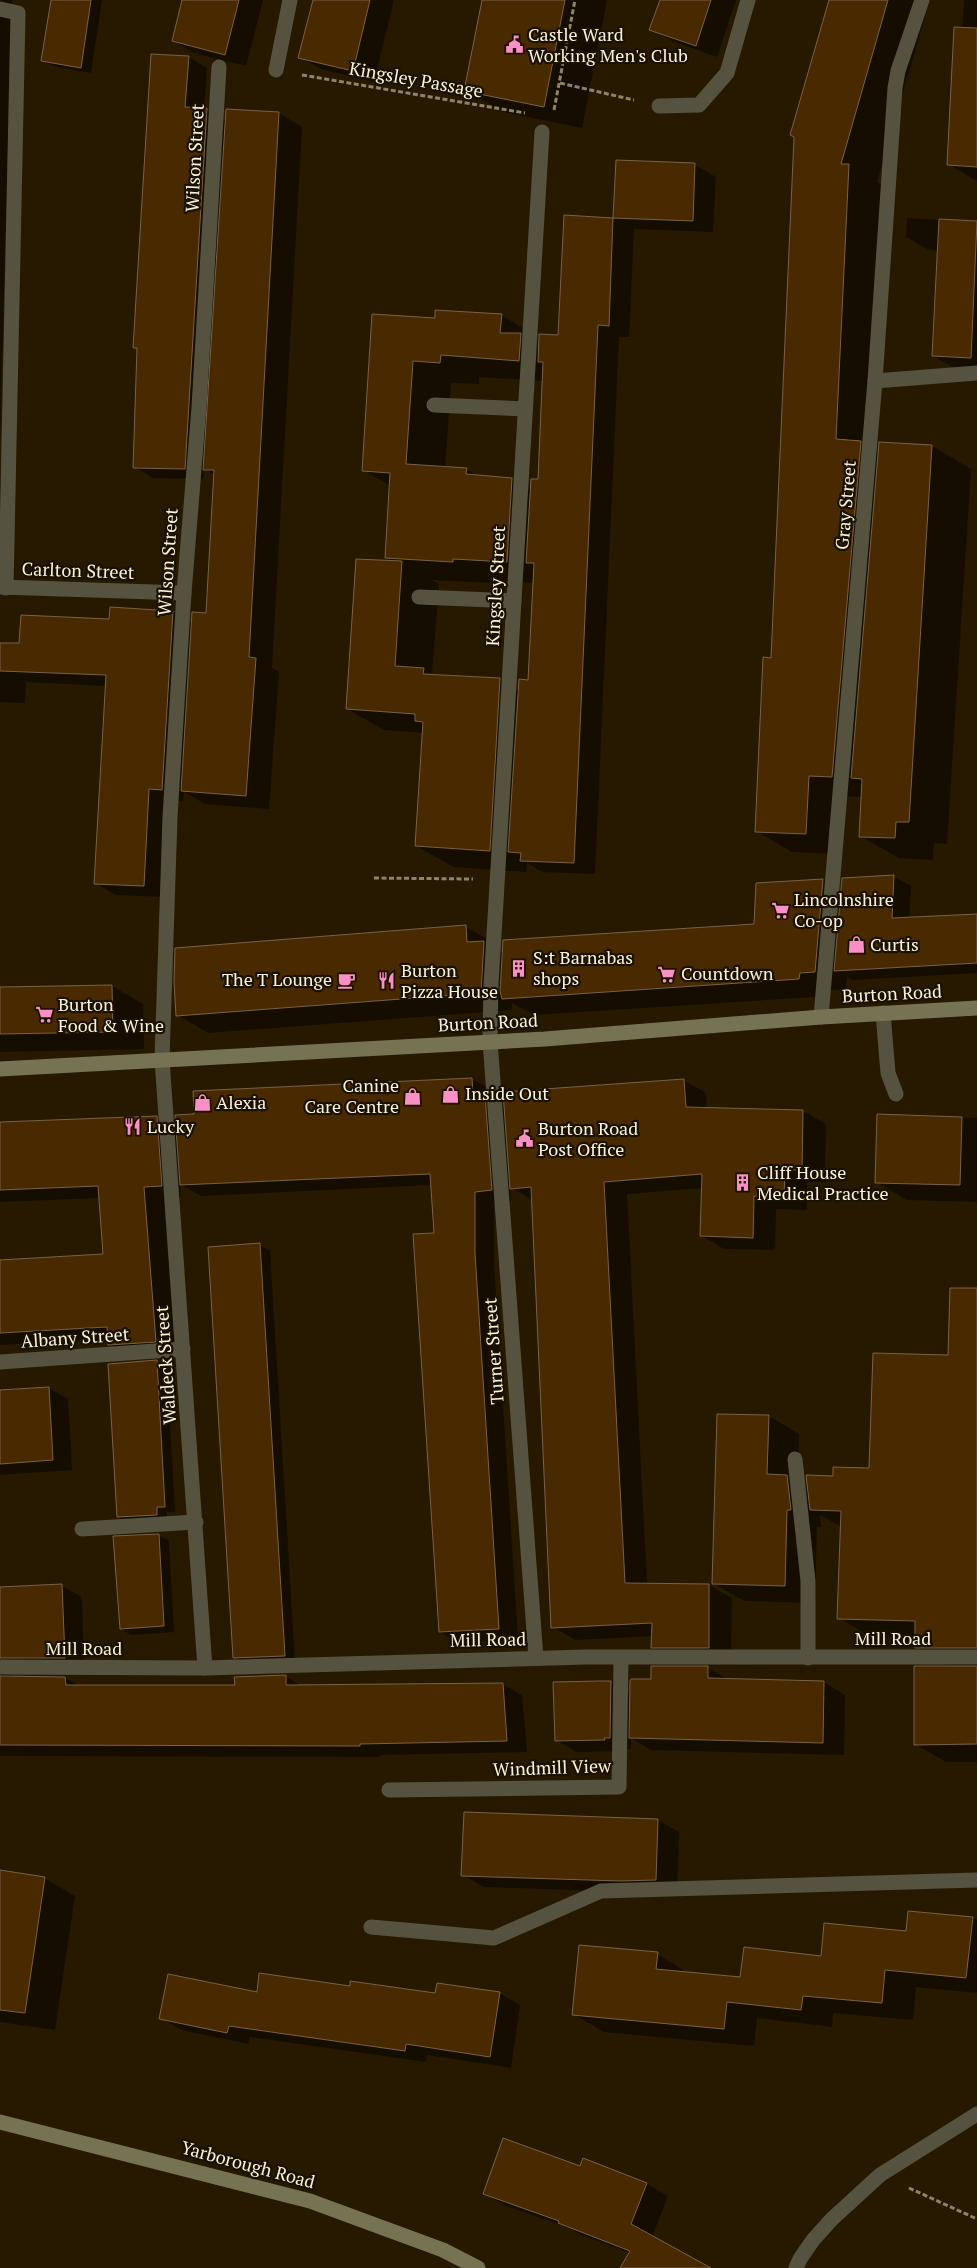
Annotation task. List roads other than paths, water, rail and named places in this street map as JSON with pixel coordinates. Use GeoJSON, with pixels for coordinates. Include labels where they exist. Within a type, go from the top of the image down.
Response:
{"type":"FeatureCollection","features":[{"type":"Feature","properties":{"kind":"street"},"geometry":{"type":"LineString","coordinates":[[276,70],[290,0]]}},
{"type":"Feature","properties":{"kind":"street"},"geometry":{"type":"LineString","coordinates":[[659,106],[699,105],[727,73],[748,0]]}},
{"type":"Feature","properties":{"kind":"street","name":"Gray Street"},"geometry":{"type":"LineString","coordinates":[[822,1017],[875,381],[895,88],[898,71],[922,0]]}},
{"type":"Feature","properties":{"kind":"street"},"geometry":{"type":"LineString","coordinates":[[0,9],[18,13],[3,587]]}},
{"type":"Feature","properties":{"kind":"street","name":"Wilson Street"},"geometry":{"type":"LineString","coordinates":[[162,1060],[170,817],[184,593],[199,408],[219,67]]}},
{"type":"Feature","properties":{"kind":"street","name":"Kingsley Street"},"geometry":{"type":"LineString","coordinates":[[490,1042],[491,985],[542,132]]}},
{"type":"Feature","properties":{"kind":"street"},"geometry":{"type":"LineString","coordinates":[[875,381],[977,372]]}},
{"type":"Feature","properties":{"kind":"street"},"geometry":{"type":"LineString","coordinates":[[434,405],[525,409]]}},
{"type":"Feature","properties":{"kind":"street","name":"Carlton Street"},"geometry":{"type":"LineString","coordinates":[[3,587],[184,593]]}},
{"type":"Feature","properties":{"kind":"street"},"geometry":{"type":"LineString","coordinates":[[418,597],[514,601]]}},
{"type":"Feature","properties":{"kind":"street","name":"Burton Road"},"geometry":{"type":"LineString","coordinates":[[0,1069],[490,1042],[822,1017],[977,1008]]}},
{"type":"Feature","properties":{"kind":"street"},"geometry":{"type":"LineString","coordinates":[[883,1014],[888,1073],[896,1094]]}},
{"type":"Feature","properties":{"kind":"street","name":"Turner Street"},"geometry":{"type":"LineString","coordinates":[[490,1042],[536,1658]]}},
{"type":"Feature","properties":{"kind":"street","name":"Waldeck Street"},"geometry":{"type":"LineString","coordinates":[[162,1060],[184,1349],[205,1668]]}},
{"type":"Feature","properties":{"kind":"street","name":"Albany Street"},"geometry":{"type":"LineString","coordinates":[[0,1362],[184,1349]]}},
{"type":"Feature","properties":{"kind":"street"},"geometry":{"type":"LineString","coordinates":[[795,1459],[808,1581],[808,1658]]}},
{"type":"Feature","properties":{"kind":"street"},"geometry":{"type":"LineString","coordinates":[[82,1529],[196,1522]]}},
{"type":"Feature","properties":{"kind":"street","name":"Mill Road"},"geometry":{"type":"LineString","coordinates":[[0,1667],[205,1668],[536,1658],[977,1657]]}},
{"type":"Feature","properties":{"kind":"street","name":"Windmill View"},"geometry":{"type":"LineString","coordinates":[[389,1790],[619,1788],[621,1659]]}},
{"type":"Feature","properties":{"kind":"street"},"geometry":{"type":"LineString","coordinates":[[370,1927],[494,1938],[601,1891],[977,1880]]}},
{"type":"Feature","properties":{"kind":"street"},"geometry":{"type":"LineString","coordinates":[[796,2268],[800,2258],[832,2218],[880,2175],[977,2114]]}},
{"type":"Feature","properties":{"kind":"street","name":"Yarborough Road"},"geometry":{"type":"LineString","coordinates":[[0,2122],[310,2201],[443,2250],[478,2268]]}},
{"type":"Feature","properties":{"kind":"place","name":"Castle Ward Working Men's Club"},"geometry":{"type":"Point","coordinates":[514,45]}},
{"type":"Feature","properties":{"kind":"place","name":"Lincolnshire Co-op"},"geometry":{"type":"Point","coordinates":[780,910]}},
{"type":"Feature","properties":{"kind":"place","name":"Curtis"},"geometry":{"type":"Point","coordinates":[856,945]}},
{"type":"Feature","properties":{"kind":"place","name":"S:t Barnabas shops"},"geometry":{"type":"Point","coordinates":[519,968]}},
{"type":"Feature","properties":{"kind":"place","name":"Countdown"},"geometry":{"type":"Point","coordinates":[667,974]}},
{"type":"Feature","properties":{"kind":"place","name":"The T Lounge"},"geometry":{"type":"Point","coordinates":[346,980]}},
{"type":"Feature","properties":{"kind":"place","name":"Burton Pizza House"},"geometry":{"type":"Point","coordinates":[387,981]}},
{"type":"Feature","properties":{"kind":"place","name":"Burton Food & Wine"},"geometry":{"type":"Point","coordinates":[44,1015]}},
{"type":"Feature","properties":{"kind":"place","name":"Inside Out"},"geometry":{"type":"Point","coordinates":[451,1094]}},
{"type":"Feature","properties":{"kind":"place","name":"Canine Care Centre"},"geometry":{"type":"Point","coordinates":[413,1096]}},
{"type":"Feature","properties":{"kind":"place","name":"Alexia"},"geometry":{"type":"Point","coordinates":[202,1103]}},
{"type":"Feature","properties":{"kind":"place","name":"Lucky"},"geometry":{"type":"Point","coordinates":[133,1127]}},
{"type":"Feature","properties":{"kind":"place","name":"Burton Road Post Office"},"geometry":{"type":"Point","coordinates":[524,1139]}},
{"type":"Feature","properties":{"kind":"place","name":"Cliff House Medical Practice"},"geometry":{"type":"Point","coordinates":[743,1183]}}]}
